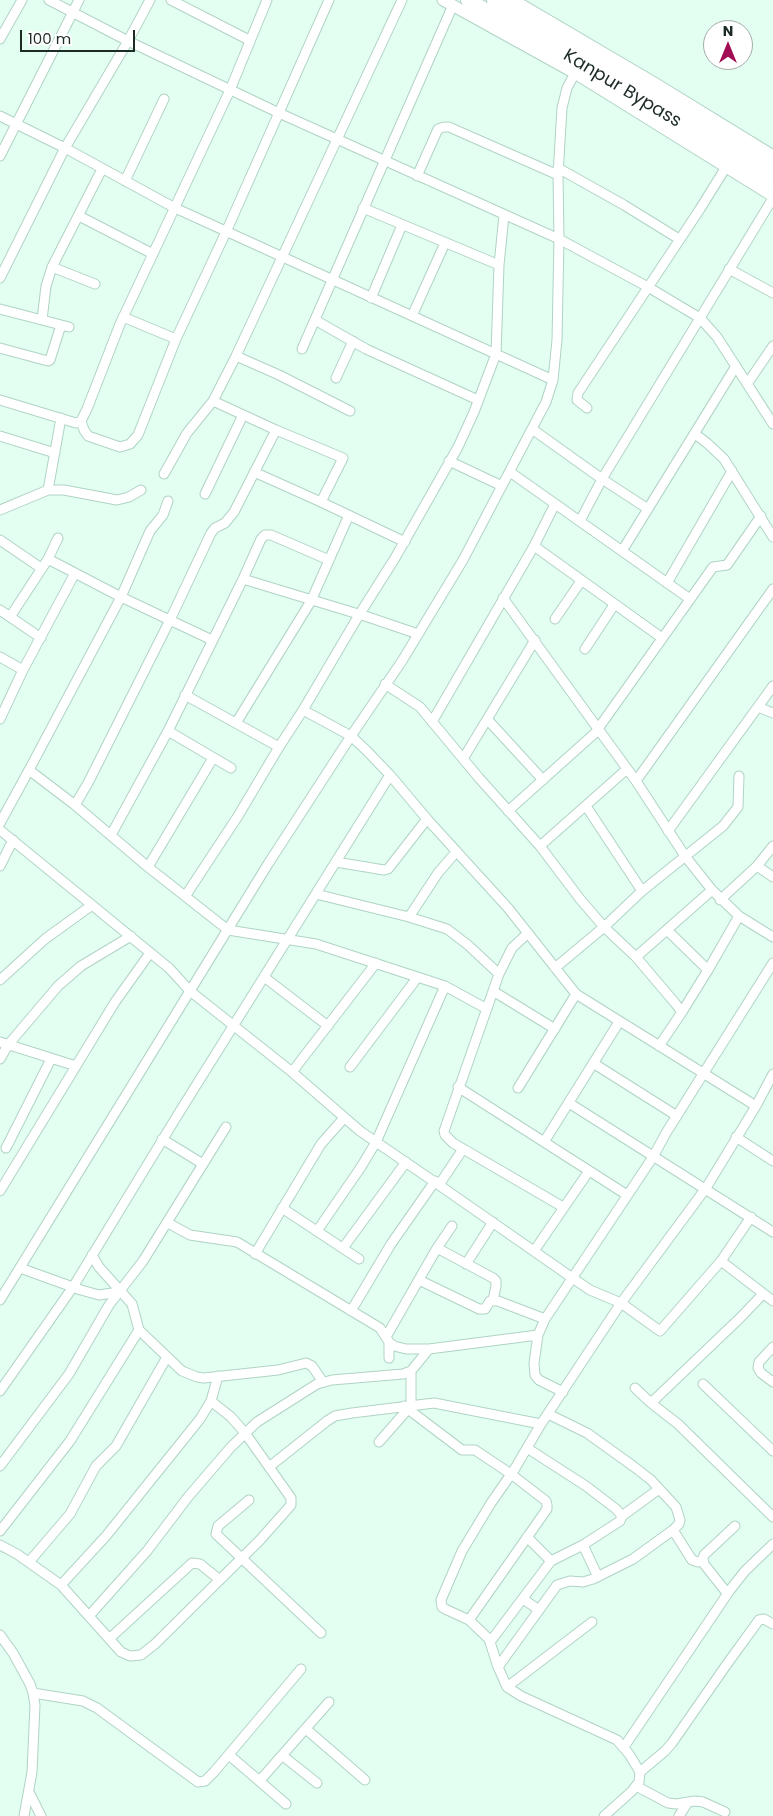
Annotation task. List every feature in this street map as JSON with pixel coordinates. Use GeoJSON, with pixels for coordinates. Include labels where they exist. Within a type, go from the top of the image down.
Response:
{"type":"FeatureCollection","features":[{"type":"Feature","properties":{"kind":"highway","name":"Kanpur Bypass"},"geometry":{"type":"LineString","coordinates":[[468,0],[584,66],[773,182]]}},
{"type":"Feature","properties":{"kind":"highway","name":"Kanpur Bypass"},"geometry":{"type":"LineString","coordinates":[[494,0],[773,169]]}},
{"type":"Feature","properties":{"kind":"main road"},"geometry":{"type":"LineString","coordinates":[[513,0],[656,84],[773,156]]}},
{"type":"Feature","properties":{"kind":"main road"},"geometry":{"type":"LineString","coordinates":[[448,3],[575,73],[773,197]]}},
{"type":"Feature","properties":{"kind":"street"},"geometry":{"type":"LineString","coordinates":[[0,39],[22,0]]}},
{"type":"Feature","properties":{"kind":"street"},"geometry":{"type":"LineString","coordinates":[[49,0],[128,42],[279,113],[559,239],[648,287],[700,318],[718,337],[773,424]]}},
{"type":"Feature","properties":{"kind":"street"},"geometry":{"type":"LineString","coordinates":[[0,156],[79,0]]}},
{"type":"Feature","properties":{"kind":"street"},"geometry":{"type":"LineString","coordinates":[[0,278],[64,148],[128,42],[150,0]]}},
{"type":"Feature","properties":{"kind":"street"},"geometry":{"type":"LineString","coordinates":[[171,0],[250,40]]}},
{"type":"Feature","properties":{"kind":"street"},"geometry":{"type":"LineString","coordinates":[[267,0],[230,90],[123,317],[81,421],[88,436],[120,446],[130,444],[138,435],[176,339],[226,232],[329,0]]}},
{"type":"Feature","properties":{"kind":"street"},"geometry":{"type":"LineString","coordinates":[[164,474],[187,433],[213,401],[236,356],[402,0]]}},
{"type":"Feature","properties":{"kind":"street"},"geometry":{"type":"LineString","coordinates":[[302,349],[384,161],[448,3]]}},
{"type":"Feature","properties":{"kind":"street"},"geometry":{"type":"LineString","coordinates":[[1,1298],[228,930],[350,736],[418,634],[463,560],[546,402],[553,380],[557,340],[558,172],[564,96],[575,73]]}},
{"type":"Feature","properties":{"kind":"street"},"geometry":{"type":"LineString","coordinates":[[125,181],[164,99]]}},
{"type":"Feature","properties":{"kind":"street"},"geometry":{"type":"LineString","coordinates":[[0,116],[175,208],[553,380]]}},
{"type":"Feature","properties":{"kind":"street"},"geometry":{"type":"LineString","coordinates":[[417,176],[438,129],[448,127],[558,172],[624,205],[679,239]]}},
{"type":"Feature","properties":{"kind":"street"},"geometry":{"type":"LineString","coordinates":[[587,408],[577,400],[578,392],[726,167]]}},
{"type":"Feature","properties":{"kind":"street"},"geometry":{"type":"LineString","coordinates":[[42,320],[46,286],[52,267],[102,169]]}},
{"type":"Feature","properties":{"kind":"street"},"geometry":{"type":"LineString","coordinates":[[580,521],[602,479],[773,197]]}},
{"type":"Feature","properties":{"kind":"street"},"geometry":{"type":"LineString","coordinates":[[363,208],[499,265]]}},
{"type":"Feature","properties":{"kind":"street"},"geometry":{"type":"LineString","coordinates":[[186,895],[304,710],[458,447],[496,354],[499,265],[504,215]]}},
{"type":"Feature","properties":{"kind":"street"},"geometry":{"type":"LineString","coordinates":[[79,216],[154,254]]}},
{"type":"Feature","properties":{"kind":"street"},"geometry":{"type":"LineString","coordinates":[[371,298],[402,225]]}},
{"type":"Feature","properties":{"kind":"street"},"geometry":{"type":"LineString","coordinates":[[412,316],[445,243]]}},
{"type":"Feature","properties":{"kind":"street"},"geometry":{"type":"LineString","coordinates":[[52,267],[95,284]]}},
{"type":"Feature","properties":{"kind":"street"},"geometry":{"type":"LineString","coordinates":[[729,269],[773,294]]}},
{"type":"Feature","properties":{"kind":"street"},"geometry":{"type":"LineString","coordinates":[[0,309],[65,326],[48,361],[0,348]]}},
{"type":"Feature","properties":{"kind":"street"},"geometry":{"type":"LineString","coordinates":[[123,317],[176,339]]}},
{"type":"Feature","properties":{"kind":"street"},"geometry":{"type":"LineString","coordinates":[[316,320],[366,349],[478,400]]}},
{"type":"Feature","properties":{"kind":"street"},"geometry":{"type":"LineString","coordinates":[[336,378],[353,341]]}},
{"type":"Feature","properties":{"kind":"street"},"geometry":{"type":"LineString","coordinates":[[747,384],[773,346]]}},
{"type":"Feature","properties":{"kind":"street"},"geometry":{"type":"LineString","coordinates":[[236,356],[279,375],[350,411]]}},
{"type":"Feature","properties":{"kind":"street"},"geometry":{"type":"LineString","coordinates":[[622,551],[736,366]]}},
{"type":"Feature","properties":{"kind":"street"},"geometry":{"type":"LineString","coordinates":[[0,400],[76,423],[81,421]]}},
{"type":"Feature","properties":{"kind":"street"},"geometry":{"type":"LineString","coordinates":[[213,401],[342,458],[321,502]]}},
{"type":"Feature","properties":{"kind":"street"},"geometry":{"type":"LineString","coordinates":[[205,494],[243,415]]}},
{"type":"Feature","properties":{"kind":"street"},"geometry":{"type":"LineString","coordinates":[[48,490],[61,418]]}},
{"type":"Feature","properties":{"kind":"street"},"geometry":{"type":"LineString","coordinates":[[532,429],[648,509]]}},
{"type":"Feature","properties":{"kind":"street"},"geometry":{"type":"LineString","coordinates":[[75,805],[170,620],[211,533],[229,518],[276,430]]}},
{"type":"Feature","properties":{"kind":"street"},"geometry":{"type":"LineString","coordinates":[[695,434],[724,460],[773,537]]}},
{"type":"Feature","properties":{"kind":"street"},"geometry":{"type":"LineString","coordinates":[[0,436],[55,453]]}},
{"type":"Feature","properties":{"kind":"street"},"geometry":{"type":"LineString","coordinates":[[449,461],[502,486]]}},
{"type":"Feature","properties":{"kind":"street"},"geometry":{"type":"LineString","coordinates":[[667,583],[732,471]]}},
{"type":"Feature","properties":{"kind":"street"},"geometry":{"type":"LineString","coordinates":[[254,472],[404,542]]}},
{"type":"Feature","properties":{"kind":"street"},"geometry":{"type":"LineString","coordinates":[[510,472],[690,599]]}},
{"type":"Feature","properties":{"kind":"street"},"geometry":{"type":"LineString","coordinates":[[0,510],[48,490],[64,490],[117,500],[129,497],[140,490]]}},
{"type":"Feature","properties":{"kind":"street"},"geometry":{"type":"LineString","coordinates":[[0,823],[121,597],[150,531],[163,515],[168,501]]}},
{"type":"Feature","properties":{"kind":"street"},"geometry":{"type":"LineString","coordinates":[[432,722],[534,546],[556,504]]}},
{"type":"Feature","properties":{"kind":"street"},"geometry":{"type":"LineString","coordinates":[[236,723],[311,601],[349,515]]}},
{"type":"Feature","properties":{"kind":"street"},"geometry":{"type":"LineString","coordinates":[[508,811],[598,729],[713,567],[727,565],[761,516]]}},
{"type":"Feature","properties":{"kind":"street"},"geometry":{"type":"LineString","coordinates":[[111,835],[168,730],[261,539],[271,535],[330,560]]}},
{"type":"Feature","properties":{"kind":"street"},"geometry":{"type":"LineString","coordinates":[[10,617],[48,559],[58,538]]}},
{"type":"Feature","properties":{"kind":"street"},"geometry":{"type":"LineString","coordinates":[[0,540],[41,568]]}},
{"type":"Feature","properties":{"kind":"street"},"geometry":{"type":"LineString","coordinates":[[534,546],[662,638]]}},
{"type":"Feature","properties":{"kind":"street"},"geometry":{"type":"LineString","coordinates":[[48,559],[121,597],[212,640]]}},
{"type":"Feature","properties":{"kind":"street"},"geometry":{"type":"LineString","coordinates":[[0,718],[4,698],[23,670],[75,573]]}},
{"type":"Feature","properties":{"kind":"street"},"geometry":{"type":"LineString","coordinates":[[243,579],[418,634]]}},
{"type":"Feature","properties":{"kind":"street"},"geometry":{"type":"LineString","coordinates":[[555,619],[581,581]]}},
{"type":"Feature","properties":{"kind":"street"},"geometry":{"type":"LineString","coordinates":[[636,781],[773,589]]}},
{"type":"Feature","properties":{"kind":"street"},"geometry":{"type":"LineString","coordinates":[[503,598],[636,781],[685,856],[712,890],[720,900],[739,916],[773,937]]}},
{"type":"Feature","properties":{"kind":"street"},"geometry":{"type":"LineString","coordinates":[[585,649],[614,605]]}},
{"type":"Feature","properties":{"kind":"street"},"geometry":{"type":"LineString","coordinates":[[0,610],[41,638]]}},
{"type":"Feature","properties":{"kind":"street"},"geometry":{"type":"LineString","coordinates":[[463,759],[535,640]]}},
{"type":"Feature","properties":{"kind":"street"},"geometry":{"type":"LineString","coordinates":[[0,657],[23,670]]}},
{"type":"Feature","properties":{"kind":"street"},"geometry":{"type":"LineString","coordinates":[[385,684],[420,707],[540,846],[604,927],[636,957],[682,1012]]}},
{"type":"Feature","properties":{"kind":"street"},"geometry":{"type":"LineString","coordinates":[[668,831],[773,686]]}},
{"type":"Feature","properties":{"kind":"street"},"geometry":{"type":"LineString","coordinates":[[185,695],[279,747]]}},
{"type":"Feature","properties":{"kind":"street"},"geometry":{"type":"LineString","coordinates":[[758,707],[773,713]]}},
{"type":"Feature","properties":{"kind":"street"},"geometry":{"type":"LineString","coordinates":[[304,710],[350,736],[390,775],[456,852],[508,908],[576,994],[756,1106]]}},
{"type":"Feature","properties":{"kind":"street"},"geometry":{"type":"LineString","coordinates":[[488,719],[543,780]]}},
{"type":"Feature","properties":{"kind":"street"},"geometry":{"type":"LineString","coordinates":[[168,730],[231,768]]}},
{"type":"Feature","properties":{"kind":"street"},"geometry":{"type":"LineString","coordinates":[[148,867],[213,758]]}},
{"type":"Feature","properties":{"kind":"street"},"geometry":{"type":"LineString","coordinates":[[540,846],[627,769]]}},
{"type":"Feature","properties":{"kind":"street"},"geometry":{"type":"LineString","coordinates":[[29,770],[75,805],[148,867],[186,895],[228,930],[316,944],[445,986],[487,1009]]}},
{"type":"Feature","properties":{"kind":"street"},"geometry":{"type":"LineString","coordinates":[[0,1392],[73,1287],[162,1139],[390,775]]}},
{"type":"Feature","properties":{"kind":"street"},"geometry":{"type":"LineString","coordinates":[[555,968],[604,927],[642,891],[724,826],[738,807],[739,776]]}},
{"type":"Feature","properties":{"kind":"street"},"geometry":{"type":"LineString","coordinates":[[586,806],[642,891]]}},
{"type":"Feature","properties":{"kind":"street"},"geometry":{"type":"LineString","coordinates":[[336,862],[384,870],[388,869],[427,819]]}},
{"type":"Feature","properties":{"kind":"street"},"geometry":{"type":"LineString","coordinates":[[0,830],[169,968],[190,991],[292,1072],[344,1118],[572,1278],[590,1290],[622,1302],[660,1331],[721,1261],[751,1217]]}},
{"type":"Feature","properties":{"kind":"street"},"geometry":{"type":"LineString","coordinates":[[0,866],[13,840]]}},
{"type":"Feature","properties":{"kind":"street"},"geometry":{"type":"LineString","coordinates":[[720,900],[757,866],[773,846]]}},
{"type":"Feature","properties":{"kind":"street"},"geometry":{"type":"LineString","coordinates":[[409,917],[438,874],[456,852]]}},
{"type":"Feature","properties":{"kind":"street"},"geometry":{"type":"LineString","coordinates":[[757,866],[773,877]]}},
{"type":"Feature","properties":{"kind":"street"},"geometry":{"type":"LineString","coordinates":[[636,957],[712,890]]}},
{"type":"Feature","properties":{"kind":"street"},"geometry":{"type":"LineString","coordinates":[[316,894],[409,917],[447,929],[499,974]]}},
{"type":"Feature","properties":{"kind":"street"},"geometry":{"type":"LineString","coordinates":[[0,980],[45,939],[92,905]]}},
{"type":"Feature","properties":{"kind":"street"},"geometry":{"type":"LineString","coordinates":[[659,1046],[708,970],[739,916]]}},
{"type":"Feature","properties":{"kind":"street"},"geometry":{"type":"LineString","coordinates":[[667,930],[708,970]]}},
{"type":"Feature","properties":{"kind":"street"},"geometry":{"type":"LineString","coordinates":[[527,934],[512,948],[499,974],[444,1131],[452,1143],[563,1207]]}},
{"type":"Feature","properties":{"kind":"street"},"geometry":{"type":"LineString","coordinates":[[0,1059],[4,1043],[58,986],[81,966],[130,936]]}},
{"type":"Feature","properties":{"kind":"street"},"geometry":{"type":"LineString","coordinates":[[0,1191],[115,1002],[150,953]]}},
{"type":"Feature","properties":{"kind":"street"},"geometry":{"type":"LineString","coordinates":[[292,1072],[376,963]]}},
{"type":"Feature","properties":{"kind":"street"},"geometry":{"type":"LineString","coordinates":[[562,1392],[539,1380],[535,1375],[534,1363],[538,1335],[545,1319],[653,1157],[773,963]]}},
{"type":"Feature","properties":{"kind":"street"},"geometry":{"type":"LineString","coordinates":[[264,977],[328,1026]]}},
{"type":"Feature","properties":{"kind":"street"},"geometry":{"type":"LineString","coordinates":[[350,1067],[417,978]]}},
{"type":"Feature","properties":{"kind":"street"},"geometry":{"type":"LineString","coordinates":[[317,1231],[376,1142],[445,986]]}},
{"type":"Feature","properties":{"kind":"street"},"geometry":{"type":"LineString","coordinates":[[493,991],[556,1029]]}},
{"type":"Feature","properties":{"kind":"street"},"geometry":{"type":"LineString","coordinates":[[518,1088],[576,994]]}},
{"type":"Feature","properties":{"kind":"street"},"geometry":{"type":"LineString","coordinates":[[544,1142],[619,1022]]}},
{"type":"Feature","properties":{"kind":"street"},"geometry":{"type":"LineString","coordinates":[[4,1043],[76,1066]]}},
{"type":"Feature","properties":{"kind":"street"},"geometry":{"type":"LineString","coordinates":[[6,1148],[51,1059]]}},
{"type":"Feature","properties":{"kind":"street"},"geometry":{"type":"LineString","coordinates":[[594,1063],[677,1116]]}},
{"type":"Feature","properties":{"kind":"street"},"geometry":{"type":"LineString","coordinates":[[604,1816],[632,1792],[641,1777],[640,1772],[624,1747],[617,1740],[521,1696],[507,1687],[487,1636],[469,1620],[445,1609],[442,1605],[442,1596],[462,1551],[541,1424],[622,1302],[706,1188],[756,1106],[773,1074]]}},
{"type":"Feature","properties":{"kind":"street"},"geometry":{"type":"LineString","coordinates":[[458,1087],[627,1195]]}},
{"type":"Feature","properties":{"kind":"street"},"geometry":{"type":"LineString","coordinates":[[568,1103],[706,1188],[773,1232]]}},
{"type":"Feature","properties":{"kind":"street"},"geometry":{"type":"LineString","coordinates":[[255,1254],[321,1144],[344,1118]]}},
{"type":"Feature","properties":{"kind":"street"},"geometry":{"type":"LineString","coordinates":[[0,1466],[69,1374],[109,1305],[143,1261],[168,1223],[226,1127]]}},
{"type":"Feature","properties":{"kind":"street"},"geometry":{"type":"LineString","coordinates":[[736,1137],[773,1161]]}},
{"type":"Feature","properties":{"kind":"street"},"geometry":{"type":"LineString","coordinates":[[162,1139],[203,1164]]}},
{"type":"Feature","properties":{"kind":"street"},"geometry":{"type":"LineString","coordinates":[[351,1311],[391,1244],[463,1149]]}},
{"type":"Feature","properties":{"kind":"street"},"geometry":{"type":"LineString","coordinates":[[343,1248],[406,1162]]}},
{"type":"Feature","properties":{"kind":"street"},"geometry":{"type":"LineString","coordinates":[[534,1251],[589,1171]]}},
{"type":"Feature","properties":{"kind":"street"},"geometry":{"type":"LineString","coordinates":[[282,1208],[360,1259]]}},
{"type":"Feature","properties":{"kind":"street"},"geometry":{"type":"LineString","coordinates":[[466,1264],[492,1222]]}},
{"type":"Feature","properties":{"kind":"street"},"geometry":{"type":"LineString","coordinates":[[168,1223],[190,1235],[237,1242],[380,1328],[394,1346],[406,1349],[429,1349],[538,1335]]}},
{"type":"Feature","properties":{"kind":"street"},"geometry":{"type":"LineString","coordinates":[[389,1358],[387,1339],[437,1248],[452,1226]]}},
{"type":"Feature","properties":{"kind":"street"},"geometry":{"type":"LineString","coordinates":[[419,1280],[479,1309],[484,1309],[493,1300],[496,1281],[493,1278],[437,1248]]}},
{"type":"Feature","properties":{"kind":"street"},"geometry":{"type":"LineString","coordinates":[[92,1255],[119,1292],[132,1304],[139,1330],[182,1371],[196,1377],[218,1376],[278,1370],[306,1363],[312,1366],[323,1382]]}},
{"type":"Feature","properties":{"kind":"street"},"geometry":{"type":"LineString","coordinates":[[721,1261],[773,1301]]}},
{"type":"Feature","properties":{"kind":"street"},"geometry":{"type":"LineString","coordinates":[[20,1268],[99,1295],[119,1292]]}},
{"type":"Feature","properties":{"kind":"street"},"geometry":{"type":"LineString","coordinates":[[651,1403],[763,1294]]}},
{"type":"Feature","properties":{"kind":"street"},"geometry":{"type":"LineString","coordinates":[[493,1300],[545,1319]]}},
{"type":"Feature","properties":{"kind":"street"},"geometry":{"type":"LineString","coordinates":[[0,1531],[70,1441],[139,1330]]}},
{"type":"Feature","properties":{"kind":"street"},"geometry":{"type":"LineString","coordinates":[[773,1347],[759,1362],[758,1368],[773,1382]]}},
{"type":"Feature","properties":{"kind":"street"},"geometry":{"type":"LineString","coordinates":[[379,1442],[408,1407],[411,1371],[429,1349]]}},
{"type":"Feature","properties":{"kind":"street"},"geometry":{"type":"LineString","coordinates":[[29,1562],[70,1514],[96,1466],[116,1446],[167,1357]]}},
{"type":"Feature","properties":{"kind":"street"},"geometry":{"type":"LineString","coordinates":[[89,1616],[147,1551],[188,1497],[245,1433],[271,1412],[323,1382],[397,1375],[411,1371]]}},
{"type":"Feature","properties":{"kind":"street"},"geometry":{"type":"LineString","coordinates":[[60,1585],[106,1536],[200,1419],[211,1400],[218,1376]]}},
{"type":"Feature","properties":{"kind":"street"},"geometry":{"type":"LineString","coordinates":[[703,1384],[773,1451]]}},
{"type":"Feature","properties":{"kind":"street"},"geometry":{"type":"LineString","coordinates":[[635,1388],[678,1424],[773,1517]]}},
{"type":"Feature","properties":{"kind":"street"},"geometry":{"type":"LineString","coordinates":[[0,1546],[17,1554],[60,1585],[121,1652],[130,1656],[140,1655],[155,1644],[220,1580],[291,1505],[291,1498],[245,1433],[232,1417],[211,1400]]}},
{"type":"Feature","properties":{"kind":"street"},"geometry":{"type":"LineString","coordinates":[[269,1467],[327,1420],[335,1416],[434,1403],[541,1424]]}},
{"type":"Feature","properties":{"kind":"street"},"geometry":{"type":"LineString","coordinates":[[408,1407],[462,1450],[476,1450],[546,1501],[547,1509],[469,1620]]}},
{"type":"Feature","properties":{"kind":"street"},"geometry":{"type":"LineString","coordinates":[[498,1667],[557,1585],[570,1581],[583,1582],[598,1577],[633,1559],[679,1524],[679,1514],[676,1507],[633,1466],[587,1433],[548,1414]]}},
{"type":"Feature","properties":{"kind":"street"},"geometry":{"type":"LineString","coordinates":[[527,1448],[586,1486],[622,1516]]}},
{"type":"Feature","properties":{"kind":"street"},"geometry":{"type":"LineString","coordinates":[[490,1642],[552,1561],[583,1545],[620,1521],[622,1516],[659,1489]]}},
{"type":"Feature","properties":{"kind":"street"},"geometry":{"type":"LineString","coordinates":[[249,1500],[218,1526],[216,1534],[322,1633]]}},
{"type":"Feature","properties":{"kind":"street"},"geometry":{"type":"LineString","coordinates":[[673,1530],[692,1560],[698,1562],[735,1526]]}},
{"type":"Feature","properties":{"kind":"street"},"geometry":{"type":"LineString","coordinates":[[528,1536],[552,1561]]}},
{"type":"Feature","properties":{"kind":"street"},"geometry":{"type":"LineString","coordinates":[[624,1747],[727,1593],[745,1571],[773,1544]]}},
{"type":"Feature","properties":{"kind":"street"},"geometry":{"type":"LineString","coordinates":[[583,1545],[598,1577]]}},
{"type":"Feature","properties":{"kind":"street"},"geometry":{"type":"LineString","coordinates":[[703,1559],[704,1564],[727,1593]]}},
{"type":"Feature","properties":{"kind":"street"},"geometry":{"type":"LineString","coordinates":[[109,1639],[192,1563],[200,1564],[220,1580]]}},
{"type":"Feature","properties":{"kind":"street"},"geometry":{"type":"LineString","coordinates":[[523,1599],[539,1610]]}},
{"type":"Feature","properties":{"kind":"street"},"geometry":{"type":"LineString","coordinates":[[640,1772],[672,1743],[726,1664],[759,1620],[764,1619],[773,1624]]}},
{"type":"Feature","properties":{"kind":"street"},"geometry":{"type":"LineString","coordinates":[[507,1687],[592,1622]]}},
{"type":"Feature","properties":{"kind":"street"},"geometry":{"type":"LineString","coordinates":[[0,1635],[13,1653],[33,1693],[35,1705],[32,1772],[24,1816]]}},
{"type":"Feature","properties":{"kind":"street"},"geometry":{"type":"LineString","coordinates":[[33,1693],[83,1701],[97,1708],[198,1782],[206,1781],[301,1669]]}},
{"type":"Feature","properties":{"kind":"street"},"geometry":{"type":"LineString","coordinates":[[257,1779],[266,1775],[330,1702]]}},
{"type":"Feature","properties":{"kind":"street"},"geometry":{"type":"LineString","coordinates":[[306,1729],[365,1780]]}},
{"type":"Feature","properties":{"kind":"street"},"geometry":{"type":"LineString","coordinates":[[229,1755],[286,1804]]}},
{"type":"Feature","properties":{"kind":"street"},"geometry":{"type":"LineString","coordinates":[[283,1756],[317,1783]]}},
{"type":"Feature","properties":{"kind":"street"},"geometry":{"type":"LineString","coordinates":[[636,1786],[668,1802],[676,1804],[703,1802],[725,1812]]}},
{"type":"Feature","properties":{"kind":"street"},"geometry":{"type":"LineString","coordinates":[[29,1791],[41,1816]]}},
{"type":"Feature","properties":{"kind":"street"},"geometry":{"type":"LineString","coordinates":[[679,1816],[688,1802]]}}]}
